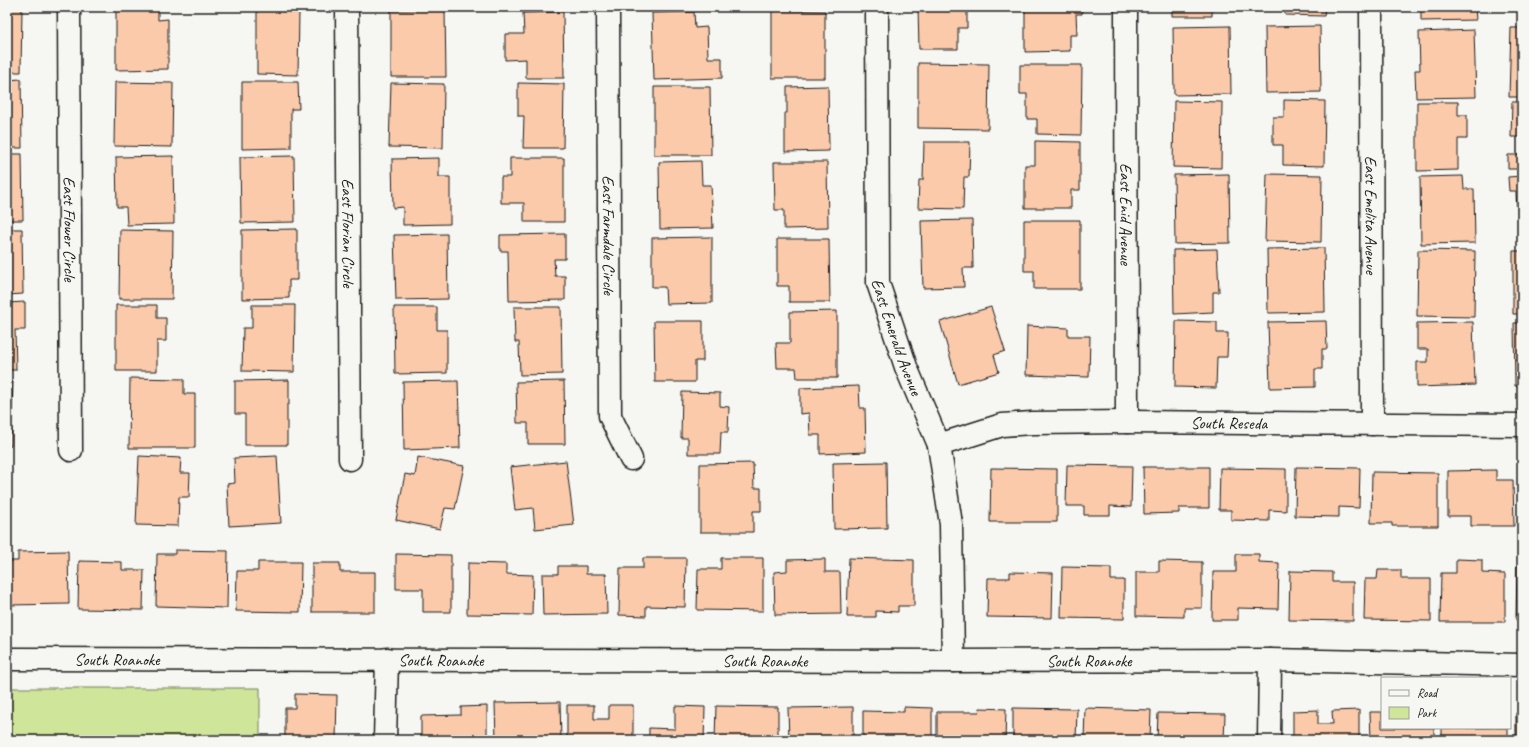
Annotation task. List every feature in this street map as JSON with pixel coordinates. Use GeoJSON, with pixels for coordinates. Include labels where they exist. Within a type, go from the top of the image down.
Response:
{"type":"FeatureCollection","features":[{"type":"Feature","properties":{"kind":"street","name":"East Flower Circle"},"geometry":{"type":"LineString","coordinates":[[69,7],[70,450]]}},
{"type":"Feature","properties":{"kind":"street","name":"East Florian Circle"},"geometry":{"type":"LineString","coordinates":[[347,7],[350,459]]}},
{"type":"Feature","properties":{"kind":"street","name":"East Farmdale Circle"},"geometry":{"type":"LineString","coordinates":[[608,7],[610,416],[631,459]]}},
{"type":"Feature","properties":{"kind":"street","name":"East Emerald Avenue"},"geometry":{"type":"LineString","coordinates":[[876,7],[878,283],[906,367],[940,444],[951,524],[953,661]]}},
{"type":"Feature","properties":{"kind":"street","name":"East Enid Avenue"},"geometry":{"type":"LineString","coordinates":[[1126,7],[1127,422]]}},
{"type":"Feature","properties":{"kind":"street","name":"East Emelita Avenue"},"geometry":{"type":"LineString","coordinates":[[1371,7],[1372,424]]}},
{"type":"Feature","properties":{"kind":"street","name":"South Reseda"},"geometry":{"type":"LineString","coordinates":[[940,444],[1002,426],[1032,423],[1127,422],[1522,425]]}},
{"type":"Feature","properties":{"kind":"street","name":"South Roanoke"},"geometry":{"type":"LineString","coordinates":[[7,659],[953,661],[1270,660],[1522,665]]}},
{"type":"Feature","properties":{"kind":"street"},"geometry":{"type":"LineString","coordinates":[[385,740],[387,659]]}},
{"type":"Feature","properties":{"kind":"street"},"geometry":{"type":"LineString","coordinates":[[1269,740],[1270,660]]}},
{"type":"Feature","properties":{"kind":"green space"},"geometry":{"type":"Polygon","coordinates":[[[7,688],[260,688],[260,740],[7,740],[7,688]]]}},
{"type":"Feature","properties":{"kind":"building"},"geometry":{"type":"Polygon","coordinates":[[[7,7],[22,7],[21,72],[7,72],[7,7]]]}},
{"type":"Feature","properties":{"kind":"building"},"geometry":{"type":"Polygon","coordinates":[[[116,7],[158,7],[158,20],[168,19],[168,69],[116,70],[116,7]]]}},
{"type":"Feature","properties":{"kind":"building"},"geometry":{"type":"Polygon","coordinates":[[[918,7],[967,7],[967,28],[958,28],[958,49],[919,49],[918,7]]]}},
{"type":"Feature","properties":{"kind":"building"},"geometry":{"type":"Polygon","coordinates":[[[1025,7],[1082,7],[1082,14],[1076,14],[1077,35],[1070,35],[1070,51],[1025,52],[1025,7]]]}},
{"type":"Feature","properties":{"kind":"building"},"geometry":{"type":"Polygon","coordinates":[[[1172,7],[1212,7],[1212,16],[1172,16],[1172,7]]]}},
{"type":"Feature","properties":{"kind":"building"},"geometry":{"type":"Polygon","coordinates":[[[1285,7],[1325,7],[1324,16],[1285,15],[1285,7]]]}},
{"type":"Feature","properties":{"kind":"building"},"geometry":{"type":"Polygon","coordinates":[[[1421,7],[1475,7],[1476,20],[1421,21],[1421,7]]]}},
{"type":"Feature","properties":{"kind":"building"},"geometry":{"type":"Polygon","coordinates":[[[445,9],[446,77],[391,77],[391,10],[445,9]]]}},
{"type":"Feature","properties":{"kind":"building"},"geometry":{"type":"Polygon","coordinates":[[[257,10],[299,11],[298,75],[257,74],[257,10]]]}},
{"type":"Feature","properties":{"kind":"building"},"geometry":{"type":"Polygon","coordinates":[[[772,10],[825,11],[825,78],[772,78],[772,10]]]}},
{"type":"Feature","properties":{"kind":"building"},"geometry":{"type":"Polygon","coordinates":[[[563,12],[564,78],[526,78],[526,59],[505,60],[505,34],[524,34],[523,13],[563,12]]]}},
{"type":"Feature","properties":{"kind":"building"},"geometry":{"type":"Polygon","coordinates":[[[694,12],[695,28],[707,27],[708,58],[722,58],[722,78],[654,80],[652,13],[694,12]]]}},
{"type":"Feature","properties":{"kind":"building"},"geometry":{"type":"Polygon","coordinates":[[[1230,26],[1231,94],[1174,95],[1173,27],[1230,26]]]}},
{"type":"Feature","properties":{"kind":"building"},"geometry":{"type":"Polygon","coordinates":[[[1320,26],[1321,92],[1266,93],[1265,27],[1320,26]]]}},
{"type":"Feature","properties":{"kind":"building"},"geometry":{"type":"Polygon","coordinates":[[[1511,28],[1522,28],[1522,97],[1509,97],[1511,28]]]}},
{"type":"Feature","properties":{"kind":"building"},"geometry":{"type":"Polygon","coordinates":[[[1474,30],[1476,97],[1416,98],[1415,70],[1420,70],[1419,32],[1474,30]]]}},
{"type":"Feature","properties":{"kind":"building"},"geometry":{"type":"Polygon","coordinates":[[[918,63],[989,64],[988,129],[918,128],[918,63]]]}},
{"type":"Feature","properties":{"kind":"building"},"geometry":{"type":"Polygon","coordinates":[[[1020,65],[1082,65],[1081,135],[1037,134],[1037,119],[1027,119],[1027,94],[1020,94],[1020,65]]]}},
{"type":"Feature","properties":{"kind":"building"},"geometry":{"type":"Polygon","coordinates":[[[21,79],[22,148],[7,148],[7,80],[21,79]]]}},
{"type":"Feature","properties":{"kind":"building"},"geometry":{"type":"Polygon","coordinates":[[[115,82],[173,83],[172,147],[114,146],[115,82]]]}},
{"type":"Feature","properties":{"kind":"building"},"geometry":{"type":"Polygon","coordinates":[[[242,82],[298,82],[299,109],[291,109],[291,148],[242,149],[242,82]]]}},
{"type":"Feature","properties":{"kind":"building"},"geometry":{"type":"Polygon","coordinates":[[[391,83],[444,84],[443,148],[389,147],[391,83]]]}},
{"type":"Feature","properties":{"kind":"building"},"geometry":{"type":"Polygon","coordinates":[[[518,83],[564,84],[563,148],[523,148],[524,116],[518,116],[518,83]]]}},
{"type":"Feature","properties":{"kind":"building"},"geometry":{"type":"Polygon","coordinates":[[[828,86],[829,151],[785,152],[787,87],[828,86]]]}},
{"type":"Feature","properties":{"kind":"building"},"geometry":{"type":"Polygon","coordinates":[[[654,87],[710,87],[711,155],[654,155],[654,87]]]}},
{"type":"Feature","properties":{"kind":"building"},"geometry":{"type":"Polygon","coordinates":[[[1284,100],[1325,101],[1324,166],[1283,165],[1283,145],[1273,145],[1273,117],[1284,117],[1284,100]]]}},
{"type":"Feature","properties":{"kind":"building"},"geometry":{"type":"Polygon","coordinates":[[[1174,101],[1222,102],[1221,168],[1173,167],[1174,101]]]}},
{"type":"Feature","properties":{"kind":"building"},"geometry":{"type":"Polygon","coordinates":[[[1417,102],[1458,102],[1458,115],[1467,115],[1467,139],[1458,139],[1458,170],[1417,171],[1417,102]]]}},
{"type":"Feature","properties":{"kind":"building"},"geometry":{"type":"Polygon","coordinates":[[[1512,102],[1522,102],[1522,137],[1511,137],[1512,102]]]}},
{"type":"Feature","properties":{"kind":"building"},"geometry":{"type":"Polygon","coordinates":[[[1035,141],[1080,142],[1080,190],[1071,190],[1071,208],[1025,208],[1025,165],[1035,165],[1035,141]]]}},
{"type":"Feature","properties":{"kind":"building"},"geometry":{"type":"Polygon","coordinates":[[[924,142],[970,142],[969,177],[964,177],[963,209],[918,208],[919,180],[923,180],[924,142]]]}},
{"type":"Feature","properties":{"kind":"building"},"geometry":{"type":"Polygon","coordinates":[[[7,154],[22,154],[23,220],[7,220],[7,154]]]}},
{"type":"Feature","properties":{"kind":"building"},"geometry":{"type":"Polygon","coordinates":[[[1508,155],[1522,155],[1522,169],[1508,169],[1508,155]]]}},
{"type":"Feature","properties":{"kind":"building"},"geometry":{"type":"Polygon","coordinates":[[[173,156],[174,224],[127,225],[126,207],[117,207],[116,157],[173,156]]]}},
{"type":"Feature","properties":{"kind":"building"},"geometry":{"type":"Polygon","coordinates":[[[294,156],[295,222],[241,223],[240,157],[294,156]]]}},
{"type":"Feature","properties":{"kind":"building"},"geometry":{"type":"Polygon","coordinates":[[[439,158],[439,177],[450,177],[450,224],[403,225],[403,207],[393,208],[392,159],[439,158]]]}},
{"type":"Feature","properties":{"kind":"building"},"geometry":{"type":"Polygon","coordinates":[[[510,158],[564,158],[564,222],[524,222],[524,203],[501,203],[501,177],[510,177],[510,158]]]}},
{"type":"Feature","properties":{"kind":"building"},"geometry":{"type":"Polygon","coordinates":[[[701,161],[702,185],[711,185],[713,228],[660,229],[659,162],[701,161]]]}},
{"type":"Feature","properties":{"kind":"building"},"geometry":{"type":"Polygon","coordinates":[[[774,162],[827,162],[828,228],[784,229],[784,210],[775,210],[774,162]]]}},
{"type":"Feature","properties":{"kind":"building"},"geometry":{"type":"Polygon","coordinates":[[[1229,174],[1230,243],[1175,244],[1174,175],[1229,174]]]}},
{"type":"Feature","properties":{"kind":"building"},"geometry":{"type":"Polygon","coordinates":[[[1267,174],[1322,175],[1321,242],[1265,241],[1267,174]]]}},
{"type":"Feature","properties":{"kind":"building"},"geometry":{"type":"Polygon","coordinates":[[[1463,176],[1464,189],[1474,189],[1475,243],[1421,244],[1420,177],[1463,176]]]}},
{"type":"Feature","properties":{"kind":"building"},"geometry":{"type":"Polygon","coordinates":[[[1522,176],[1522,213],[1517,213],[1516,191],[1509,191],[1508,177],[1522,176]]]}},
{"type":"Feature","properties":{"kind":"building"},"geometry":{"type":"Polygon","coordinates":[[[972,220],[973,268],[963,268],[964,287],[923,288],[921,221],[972,220]]]}},
{"type":"Feature","properties":{"kind":"building"},"geometry":{"type":"Polygon","coordinates":[[[1024,220],[1080,220],[1080,289],[1034,289],[1034,271],[1024,271],[1024,220]]]}},
{"type":"Feature","properties":{"kind":"building"},"geometry":{"type":"Polygon","coordinates":[[[7,229],[22,229],[23,294],[7,295],[7,229]]]}},
{"type":"Feature","properties":{"kind":"building"},"geometry":{"type":"Polygon","coordinates":[[[297,229],[297,280],[289,280],[289,298],[242,299],[242,230],[297,229]]]}},
{"type":"Feature","properties":{"kind":"building"},"geometry":{"type":"Polygon","coordinates":[[[120,230],[173,231],[172,299],[119,299],[120,230]]]}},
{"type":"Feature","properties":{"kind":"building"},"geometry":{"type":"Polygon","coordinates":[[[447,234],[448,299],[396,300],[394,235],[447,234]]]}},
{"type":"Feature","properties":{"kind":"building"},"geometry":{"type":"Polygon","coordinates":[[[565,234],[565,259],[554,259],[555,276],[565,276],[565,300],[509,301],[508,251],[500,251],[500,235],[565,234]]]}},
{"type":"Feature","properties":{"kind":"building"},"geometry":{"type":"Polygon","coordinates":[[[712,237],[712,303],[666,304],[665,287],[652,287],[652,238],[712,237]]]}},
{"type":"Feature","properties":{"kind":"building"},"geometry":{"type":"Polygon","coordinates":[[[777,239],[829,239],[830,302],[789,302],[789,286],[777,286],[777,239]]]}},
{"type":"Feature","properties":{"kind":"building"},"geometry":{"type":"Polygon","coordinates":[[[1324,248],[1325,312],[1268,313],[1267,249],[1324,248]]]}},
{"type":"Feature","properties":{"kind":"building"},"geometry":{"type":"Polygon","coordinates":[[[1217,249],[1219,292],[1213,292],[1213,312],[1174,314],[1173,250],[1217,249]]]}},
{"type":"Feature","properties":{"kind":"building"},"geometry":{"type":"Polygon","coordinates":[[[1418,250],[1475,251],[1474,317],[1417,316],[1418,250]]]}},
{"type":"Feature","properties":{"kind":"building"},"geometry":{"type":"Polygon","coordinates":[[[1513,251],[1522,251],[1522,314],[1513,314],[1513,251]]]}},
{"type":"Feature","properties":{"kind":"building"},"geometry":{"type":"Polygon","coordinates":[[[25,302],[25,330],[15,330],[16,370],[7,370],[7,303],[25,302]]]}},
{"type":"Feature","properties":{"kind":"building"},"geometry":{"type":"Polygon","coordinates":[[[116,305],[157,305],[157,318],[166,318],[166,341],[157,341],[157,371],[116,371],[116,305]]]}},
{"type":"Feature","properties":{"kind":"building"},"geometry":{"type":"Polygon","coordinates":[[[252,305],[295,305],[294,372],[242,371],[243,328],[252,328],[252,305]]]}},
{"type":"Feature","properties":{"kind":"building"},"geometry":{"type":"Polygon","coordinates":[[[394,307],[437,307],[437,330],[447,330],[447,373],[395,374],[394,307]]]}},
{"type":"Feature","properties":{"kind":"building"},"geometry":{"type":"Polygon","coordinates":[[[514,307],[561,307],[562,374],[520,375],[519,342],[515,342],[514,307]]]}},
{"type":"Feature","properties":{"kind":"building"},"geometry":{"type":"Polygon","coordinates":[[[991,307],[1005,351],[994,355],[999,372],[958,384],[940,322],[991,307]]]}},
{"type":"Feature","properties":{"kind":"building"},"geometry":{"type":"Polygon","coordinates":[[[837,311],[837,378],[797,378],[796,368],[777,368],[776,343],[790,343],[790,312],[837,311]]]}},
{"type":"Feature","properties":{"kind":"building"},"geometry":{"type":"Polygon","coordinates":[[[654,321],[703,321],[703,361],[695,361],[695,382],[655,382],[654,321]]]}},
{"type":"Feature","properties":{"kind":"building"},"geometry":{"type":"Polygon","coordinates":[[[1176,321],[1217,322],[1217,333],[1228,333],[1227,357],[1217,357],[1216,388],[1175,387],[1176,321]]]}},
{"type":"Feature","properties":{"kind":"building"},"geometry":{"type":"Polygon","coordinates":[[[1326,321],[1327,349],[1322,349],[1322,369],[1315,369],[1315,387],[1270,388],[1268,322],[1326,321]]]}},
{"type":"Feature","properties":{"kind":"building"},"geometry":{"type":"Polygon","coordinates":[[[1473,322],[1475,385],[1417,387],[1417,362],[1428,362],[1428,349],[1417,349],[1417,323],[1473,322]]]}},
{"type":"Feature","properties":{"kind":"building"},"geometry":{"type":"Polygon","coordinates":[[[1514,323],[1522,323],[1522,386],[1515,386],[1514,323]]]}},
{"type":"Feature","properties":{"kind":"building"},"geometry":{"type":"Polygon","coordinates":[[[1027,326],[1068,328],[1068,336],[1090,336],[1089,377],[1026,375],[1027,326]]]}},
{"type":"Feature","properties":{"kind":"building"},"geometry":{"type":"Polygon","coordinates":[[[130,378],[184,379],[184,394],[195,394],[195,448],[129,448],[130,378]]]}},
{"type":"Feature","properties":{"kind":"building"},"geometry":{"type":"Polygon","coordinates":[[[289,380],[289,405],[287,405],[287,445],[245,445],[245,414],[235,414],[235,381],[289,380]]]}},
{"type":"Feature","properties":{"kind":"building"},"geometry":{"type":"Polygon","coordinates":[[[458,381],[460,448],[404,450],[403,382],[458,381]]]}},
{"type":"Feature","properties":{"kind":"building"},"geometry":{"type":"Polygon","coordinates":[[[564,381],[565,444],[528,444],[528,423],[517,423],[516,382],[564,381]]]}},
{"type":"Feature","properties":{"kind":"building"},"geometry":{"type":"Polygon","coordinates":[[[7,382],[13,382],[11,446],[7,446],[7,382]]]}},
{"type":"Feature","properties":{"kind":"building"},"geometry":{"type":"Polygon","coordinates":[[[859,386],[860,408],[865,408],[866,452],[820,454],[820,435],[810,435],[809,413],[800,414],[800,388],[859,386]]]}},
{"type":"Feature","properties":{"kind":"building"},"geometry":{"type":"Polygon","coordinates":[[[682,392],[720,393],[720,406],[729,407],[728,432],[721,432],[720,454],[688,454],[688,438],[681,438],[682,392]]]}},
{"type":"Feature","properties":{"kind":"building"},"geometry":{"type":"Polygon","coordinates":[[[139,456],[181,458],[180,473],[190,473],[189,497],[179,497],[178,526],[136,525],[139,456]]]}},
{"type":"Feature","properties":{"kind":"building"},"geometry":{"type":"Polygon","coordinates":[[[277,456],[281,523],[229,526],[227,484],[235,483],[234,458],[277,456]]]}},
{"type":"Feature","properties":{"kind":"building"},"geometry":{"type":"Polygon","coordinates":[[[418,457],[464,466],[455,509],[445,508],[440,529],[396,520],[405,474],[415,476],[418,457]]]}},
{"type":"Feature","properties":{"kind":"building"},"geometry":{"type":"Polygon","coordinates":[[[566,461],[574,525],[535,529],[533,508],[515,510],[510,467],[566,461]]]}},
{"type":"Feature","properties":{"kind":"building"},"geometry":{"type":"Polygon","coordinates":[[[886,462],[887,528],[834,529],[833,463],[886,462]]]}},
{"type":"Feature","properties":{"kind":"building"},"geometry":{"type":"Polygon","coordinates":[[[753,463],[754,488],[761,488],[761,511],[753,511],[753,532],[700,532],[700,464],[753,463]]]}},
{"type":"Feature","properties":{"kind":"building"},"geometry":{"type":"Polygon","coordinates":[[[1067,465],[1132,466],[1131,507],[1110,506],[1110,515],[1084,515],[1084,506],[1066,506],[1067,465]]]}},
{"type":"Feature","properties":{"kind":"building"},"geometry":{"type":"Polygon","coordinates":[[[1143,467],[1209,467],[1209,508],[1179,508],[1179,513],[1144,514],[1143,467]]]}},
{"type":"Feature","properties":{"kind":"building"},"geometry":{"type":"Polygon","coordinates":[[[1296,467],[1360,468],[1359,508],[1339,507],[1339,517],[1295,516],[1296,467]]]}},
{"type":"Feature","properties":{"kind":"building"},"geometry":{"type":"Polygon","coordinates":[[[991,468],[1057,469],[1057,522],[990,522],[991,468]]]}},
{"type":"Feature","properties":{"kind":"building"},"geometry":{"type":"Polygon","coordinates":[[[1220,468],[1286,469],[1286,511],[1269,510],[1269,521],[1231,520],[1231,510],[1219,510],[1220,468]]]}},
{"type":"Feature","properties":{"kind":"building"},"geometry":{"type":"Polygon","coordinates":[[[1496,470],[1496,480],[1513,480],[1514,526],[1471,526],[1471,516],[1448,516],[1448,471],[1496,470]]]}},
{"type":"Feature","properties":{"kind":"building"},"geometry":{"type":"Polygon","coordinates":[[[1372,472],[1438,473],[1438,526],[1392,526],[1392,523],[1371,523],[1372,472]]]}},
{"type":"Feature","properties":{"kind":"building"},"geometry":{"type":"Polygon","coordinates":[[[175,550],[228,551],[227,608],[156,606],[157,554],[175,554],[175,550]]]}},
{"type":"Feature","properties":{"kind":"building"},"geometry":{"type":"Polygon","coordinates":[[[68,551],[69,604],[7,605],[7,561],[18,561],[18,552],[68,551]]]}},
{"type":"Feature","properties":{"kind":"building"},"geometry":{"type":"Polygon","coordinates":[[[396,554],[451,555],[451,612],[423,612],[423,589],[396,589],[396,554]]]}},
{"type":"Feature","properties":{"kind":"building"},"geometry":{"type":"Polygon","coordinates":[[[1236,554],[1259,554],[1259,562],[1279,563],[1278,609],[1238,608],[1238,620],[1212,620],[1213,572],[1236,572],[1236,554]]]}},
{"type":"Feature","properties":{"kind":"building"},"geometry":{"type":"Polygon","coordinates":[[[643,558],[686,558],[685,607],[646,606],[646,616],[619,615],[620,568],[643,568],[643,558]]]}},
{"type":"Feature","properties":{"kind":"building"},"geometry":{"type":"Polygon","coordinates":[[[721,558],[763,558],[763,611],[697,610],[698,569],[721,569],[721,558]]]}},
{"type":"Feature","properties":{"kind":"building"},"geometry":{"type":"Polygon","coordinates":[[[849,558],[914,560],[914,606],[898,606],[898,612],[876,611],[876,617],[847,617],[849,558]]]}},
{"type":"Feature","properties":{"kind":"building"},"geometry":{"type":"Polygon","coordinates":[[[825,559],[825,572],[840,572],[841,614],[775,615],[774,572],[787,571],[787,560],[825,559]]]}},
{"type":"Feature","properties":{"kind":"building"},"geometry":{"type":"Polygon","coordinates":[[[1456,559],[1482,560],[1482,573],[1505,574],[1505,622],[1440,622],[1441,573],[1456,573],[1456,559]]]}},
{"type":"Feature","properties":{"kind":"building"},"geometry":{"type":"Polygon","coordinates":[[[79,561],[122,562],[122,570],[144,570],[143,610],[78,609],[79,561]]]}},
{"type":"Feature","properties":{"kind":"building"},"geometry":{"type":"Polygon","coordinates":[[[1159,561],[1202,562],[1202,608],[1184,608],[1184,617],[1136,616],[1136,572],[1159,572],[1159,561]]]}},
{"type":"Feature","properties":{"kind":"building"},"geometry":{"type":"Polygon","coordinates":[[[258,562],[301,562],[300,612],[236,611],[237,571],[258,571],[258,562]]]}},
{"type":"Feature","properties":{"kind":"building"},"geometry":{"type":"Polygon","coordinates":[[[312,563],[340,563],[340,572],[375,572],[375,612],[312,612],[312,563]]]}},
{"type":"Feature","properties":{"kind":"building"},"geometry":{"type":"Polygon","coordinates":[[[468,563],[506,564],[506,574],[533,575],[532,615],[467,614],[468,563]]]}},
{"type":"Feature","properties":{"kind":"building"},"geometry":{"type":"Polygon","coordinates":[[[1517,565],[1522,565],[1522,620],[1516,620],[1517,565]]]}},
{"type":"Feature","properties":{"kind":"building"},"geometry":{"type":"Polygon","coordinates":[[[558,566],[586,566],[586,574],[606,574],[607,614],[543,615],[542,574],[558,574],[558,566]]]}},
{"type":"Feature","properties":{"kind":"building"},"geometry":{"type":"Polygon","coordinates":[[[1062,567],[1111,568],[1111,580],[1124,580],[1124,619],[1061,618],[1062,567]]]}},
{"type":"Feature","properties":{"kind":"building"},"geometry":{"type":"Polygon","coordinates":[[[1378,570],[1401,570],[1401,579],[1431,579],[1431,621],[1364,620],[1365,579],[1377,579],[1378,570]]]}},
{"type":"Feature","properties":{"kind":"building"},"geometry":{"type":"Polygon","coordinates":[[[1290,571],[1332,572],[1332,582],[1353,582],[1353,621],[1289,620],[1290,571]]]}},
{"type":"Feature","properties":{"kind":"building"},"geometry":{"type":"Polygon","coordinates":[[[1010,572],[1053,573],[1052,618],[987,617],[988,578],[1010,578],[1010,572]]]}},
{"type":"Feature","properties":{"kind":"building"},"geometry":{"type":"Polygon","coordinates":[[[295,694],[337,695],[336,740],[285,740],[285,708],[295,708],[295,694]]]}},
{"type":"Feature","properties":{"kind":"building"},"geometry":{"type":"Polygon","coordinates":[[[560,702],[561,740],[496,740],[495,703],[560,702]]]}},
{"type":"Feature","properties":{"kind":"building"},"geometry":{"type":"Polygon","coordinates":[[[567,705],[594,705],[594,719],[609,719],[609,705],[633,705],[633,740],[567,740],[567,705]]]}},
{"type":"Feature","properties":{"kind":"building"},"geometry":{"type":"Polygon","coordinates":[[[487,706],[487,740],[421,740],[421,716],[461,715],[461,707],[487,706]]]}},
{"type":"Feature","properties":{"kind":"building"},"geometry":{"type":"Polygon","coordinates":[[[675,706],[705,707],[704,740],[649,740],[649,728],[675,729],[675,706]]]}},
{"type":"Feature","properties":{"kind":"building"},"geometry":{"type":"Polygon","coordinates":[[[716,706],[778,707],[778,740],[715,740],[716,706]]]}},
{"type":"Feature","properties":{"kind":"building"},"geometry":{"type":"Polygon","coordinates":[[[853,707],[853,740],[789,740],[788,708],[853,707]]]}},
{"type":"Feature","properties":{"kind":"building"},"geometry":{"type":"Polygon","coordinates":[[[904,707],[932,708],[932,740],[863,740],[863,711],[904,712],[904,707]]]}},
{"type":"Feature","properties":{"kind":"building"},"geometry":{"type":"Polygon","coordinates":[[[980,708],[1006,709],[1005,740],[937,740],[937,712],[979,712],[980,708]]]}},
{"type":"Feature","properties":{"kind":"building"},"geometry":{"type":"Polygon","coordinates":[[[1013,708],[1077,709],[1076,740],[1013,740],[1013,708]]]}},
{"type":"Feature","properties":{"kind":"building"},"geometry":{"type":"Polygon","coordinates":[[[1085,708],[1151,710],[1150,740],[1084,740],[1085,708]]]}},
{"type":"Feature","properties":{"kind":"building"},"geometry":{"type":"Polygon","coordinates":[[[1318,710],[1318,724],[1333,724],[1332,711],[1359,710],[1359,740],[1293,740],[1293,711],[1318,710]]]}},
{"type":"Feature","properties":{"kind":"building"},"geometry":{"type":"Polygon","coordinates":[[[1370,712],[1381,712],[1381,729],[1434,729],[1434,740],[1371,740],[1370,712]]]}},
{"type":"Feature","properties":{"kind":"building"},"geometry":{"type":"Polygon","coordinates":[[[1158,713],[1225,714],[1224,740],[1157,740],[1158,713]]]}},
{"type":"Feature","properties":{"kind":"building"},"geometry":{"type":"Polygon","coordinates":[[[1516,713],[1522,713],[1522,740],[1516,740],[1516,713]]]}},
{"type":"Feature","properties":{"kind":"building"},"geometry":{"type":"Polygon","coordinates":[[[1442,729],[1508,729],[1508,740],[1442,740],[1442,729]]]}}]}
